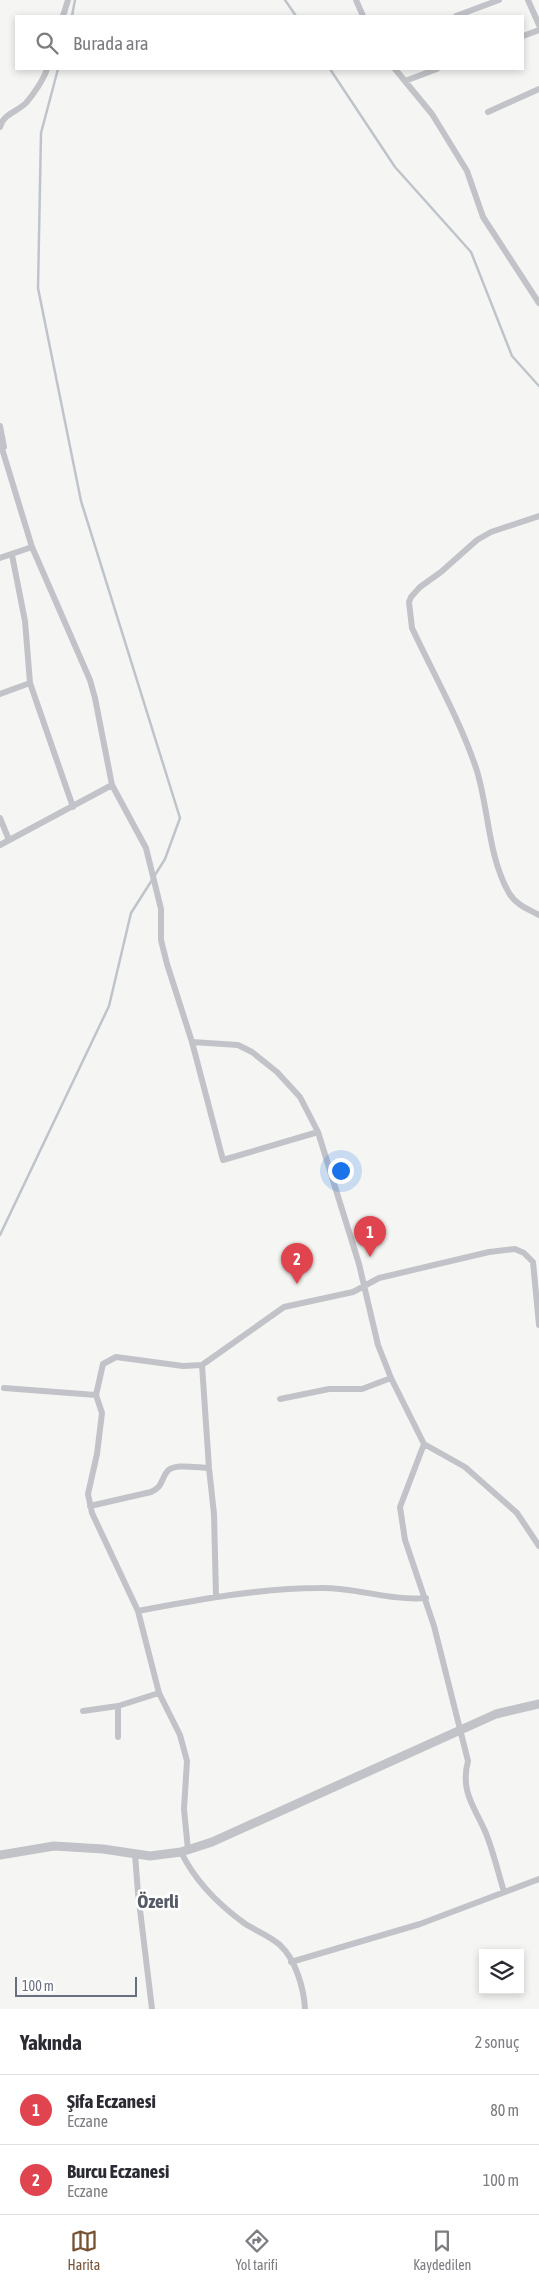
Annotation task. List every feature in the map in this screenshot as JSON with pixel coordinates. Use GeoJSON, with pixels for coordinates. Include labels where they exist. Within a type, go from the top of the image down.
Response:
{"type":"FeatureCollection","features":[{"type":"Feature","properties":{"kind":"street"},"geometry":{"type":"LineString","coordinates":[[62,15],[68,0]]}},
{"type":"Feature","properties":{"kind":"street"},"geometry":{"type":"LineString","coordinates":[[357,0],[363,15]]}},
{"type":"Feature","properties":{"kind":"street"},"geometry":{"type":"LineString","coordinates":[[459,15],[499,0]]}},
{"type":"Feature","properties":{"kind":"street"},"geometry":{"type":"LineString","coordinates":[[528,0],[539,25]]}},
{"type":"Feature","properties":{"kind":"street"},"geometry":{"type":"LineString","coordinates":[[524,36],[539,30]]}},
{"type":"Feature","properties":{"kind":"street"},"geometry":{"type":"LineString","coordinates":[[0,127],[1,122],[6,116],[25,103],[46,70]]}},
{"type":"Feature","properties":{"kind":"street"},"geometry":{"type":"LineString","coordinates":[[396,70],[432,114],[467,171],[483,217],[539,303]]}},
{"type":"Feature","properties":{"kind":"street"},"geometry":{"type":"LineString","coordinates":[[405,81],[434,70]]}},
{"type":"Feature","properties":{"kind":"street"},"geometry":{"type":"LineString","coordinates":[[488,112],[539,89]]}},
{"type":"Feature","properties":{"kind":"street"},"geometry":{"type":"LineString","coordinates":[[0,426],[6,463]]}},
{"type":"Feature","properties":{"kind":"street"},"geometry":{"type":"LineString","coordinates":[[0,442],[32,547],[90,680],[112,786],[146,848],[161,910],[161,940],[192,1042],[223,1160],[318,1132]]}},
{"type":"Feature","properties":{"kind":"street"},"geometry":{"type":"LineString","coordinates":[[539,516],[491,532],[477,540],[415,592],[409,602],[408,613],[412,628],[471,752],[480,783],[499,871],[514,900],[539,915]]}},
{"type":"Feature","properties":{"kind":"street"},"geometry":{"type":"LineString","coordinates":[[0,558],[32,547]]}},
{"type":"Feature","properties":{"kind":"street"},"geometry":{"type":"LineString","coordinates":[[12,555],[25,621],[30,683],[73,807]]}},
{"type":"Feature","properties":{"kind":"street"},"geometry":{"type":"LineString","coordinates":[[0,694],[30,683]]}},
{"type":"Feature","properties":{"kind":"street"},"geometry":{"type":"LineString","coordinates":[[0,845],[112,786]]}},
{"type":"Feature","properties":{"kind":"street"},"geometry":{"type":"LineString","coordinates":[[0,818],[8,840]]}},
{"type":"Feature","properties":{"kind":"street"},"geometry":{"type":"LineString","coordinates":[[192,1042],[238,1045],[252,1052],[277,1072],[300,1097],[318,1132],[364,1284],[378,1345],[391,1378],[424,1444],[465,1467],[517,1513],[539,1546]]}},
{"type":"Feature","properties":{"kind":"street"},"geometry":{"type":"LineString","coordinates":[[305,2009],[304,1994],[291,1962],[281,1946],[244,1923],[208,1892],[189,1870],[184,1851],[187,1761],[180,1735],[159,1693],[138,1610],[90,1506],[88,1494],[97,1454],[102,1413],[96,1395],[103,1364],[116,1357],[182,1366],[202,1365],[284,1307],[353,1292],[364,1284],[378,1278],[489,1252],[515,1249],[533,1262],[539,1325]]}},
{"type":"Feature","properties":{"kind":"street"},"geometry":{"type":"LineString","coordinates":[[202,1365],[214,1514],[216,1596]]}},
{"type":"Feature","properties":{"kind":"street"},"geometry":{"type":"LineString","coordinates":[[280,1399],[329,1389],[362,1389],[391,1378]]}},
{"type":"Feature","properties":{"kind":"street"},"geometry":{"type":"LineString","coordinates":[[4,1388],[96,1395]]}},
{"type":"Feature","properties":{"kind":"street"},"geometry":{"type":"LineString","coordinates":[[424,1444],[400,1507],[405,1540],[426,1598],[458,1731],[468,1762],[464,1775],[470,1804],[485,1832],[504,1892]]}},
{"type":"Feature","properties":{"kind":"street"},"geometry":{"type":"LineString","coordinates":[[90,1506],[159,1489],[166,1472],[175,1467],[209,1468]]}},
{"type":"Feature","properties":{"kind":"street"},"geometry":{"type":"LineString","coordinates":[[138,1610],[216,1596],[321,1588],[405,1600],[426,1598]]}},
{"type":"Feature","properties":{"kind":"street"},"geometry":{"type":"LineString","coordinates":[[83,1712],[118,1706],[159,1693]]}},
{"type":"Feature","properties":{"kind":"street"},"geometry":{"type":"LineString","coordinates":[[0,1855],[54,1846],[150,1856],[184,1851],[212,1842],[496,1714],[539,1704]]}},
{"type":"Feature","properties":{"kind":"street"},"geometry":{"type":"LineString","coordinates":[[118,1706],[118,1737]]}},
{"type":"Feature","properties":{"kind":"street"},"geometry":{"type":"LineString","coordinates":[[136,1854],[138,1892],[152,2009]]}},
{"type":"Feature","properties":{"kind":"street"},"geometry":{"type":"LineString","coordinates":[[291,1962],[420,1924],[539,1879]]}},
{"type":"Feature","properties":{"kind":"waterway"},"geometry":{"type":"LineString","coordinates":[[72,15],[75,0]]}},
{"type":"Feature","properties":{"kind":"waterway"},"geometry":{"type":"LineString","coordinates":[[285,0],[295,15]]}},
{"type":"Feature","properties":{"kind":"waterway"},"geometry":{"type":"LineString","coordinates":[[58,70],[41,133],[38,288],[81,501],[180,818],[165,859],[155,875]]}},
{"type":"Feature","properties":{"kind":"waterway"},"geometry":{"type":"LineString","coordinates":[[331,70],[395,167],[471,252],[512,356],[539,386]]}},
{"type":"Feature","properties":{"kind":"waterway"},"geometry":{"type":"LineString","coordinates":[[0,1235],[109,1006],[131,913],[152,880]]}},
{"type":"Feature","properties":{"kind":"place","name":"Şifa Eczanesi"},"geometry":{"type":"Point","coordinates":[370,1257]}},
{"type":"Feature","properties":{"kind":"place","name":"Burcu Eczanesi"},"geometry":{"type":"Point","coordinates":[297,1284]}},
{"type":"Feature","properties":{"kind":"district","name":"Özerli"},"geometry":{"type":"Point","coordinates":[158,1901]}}]}
